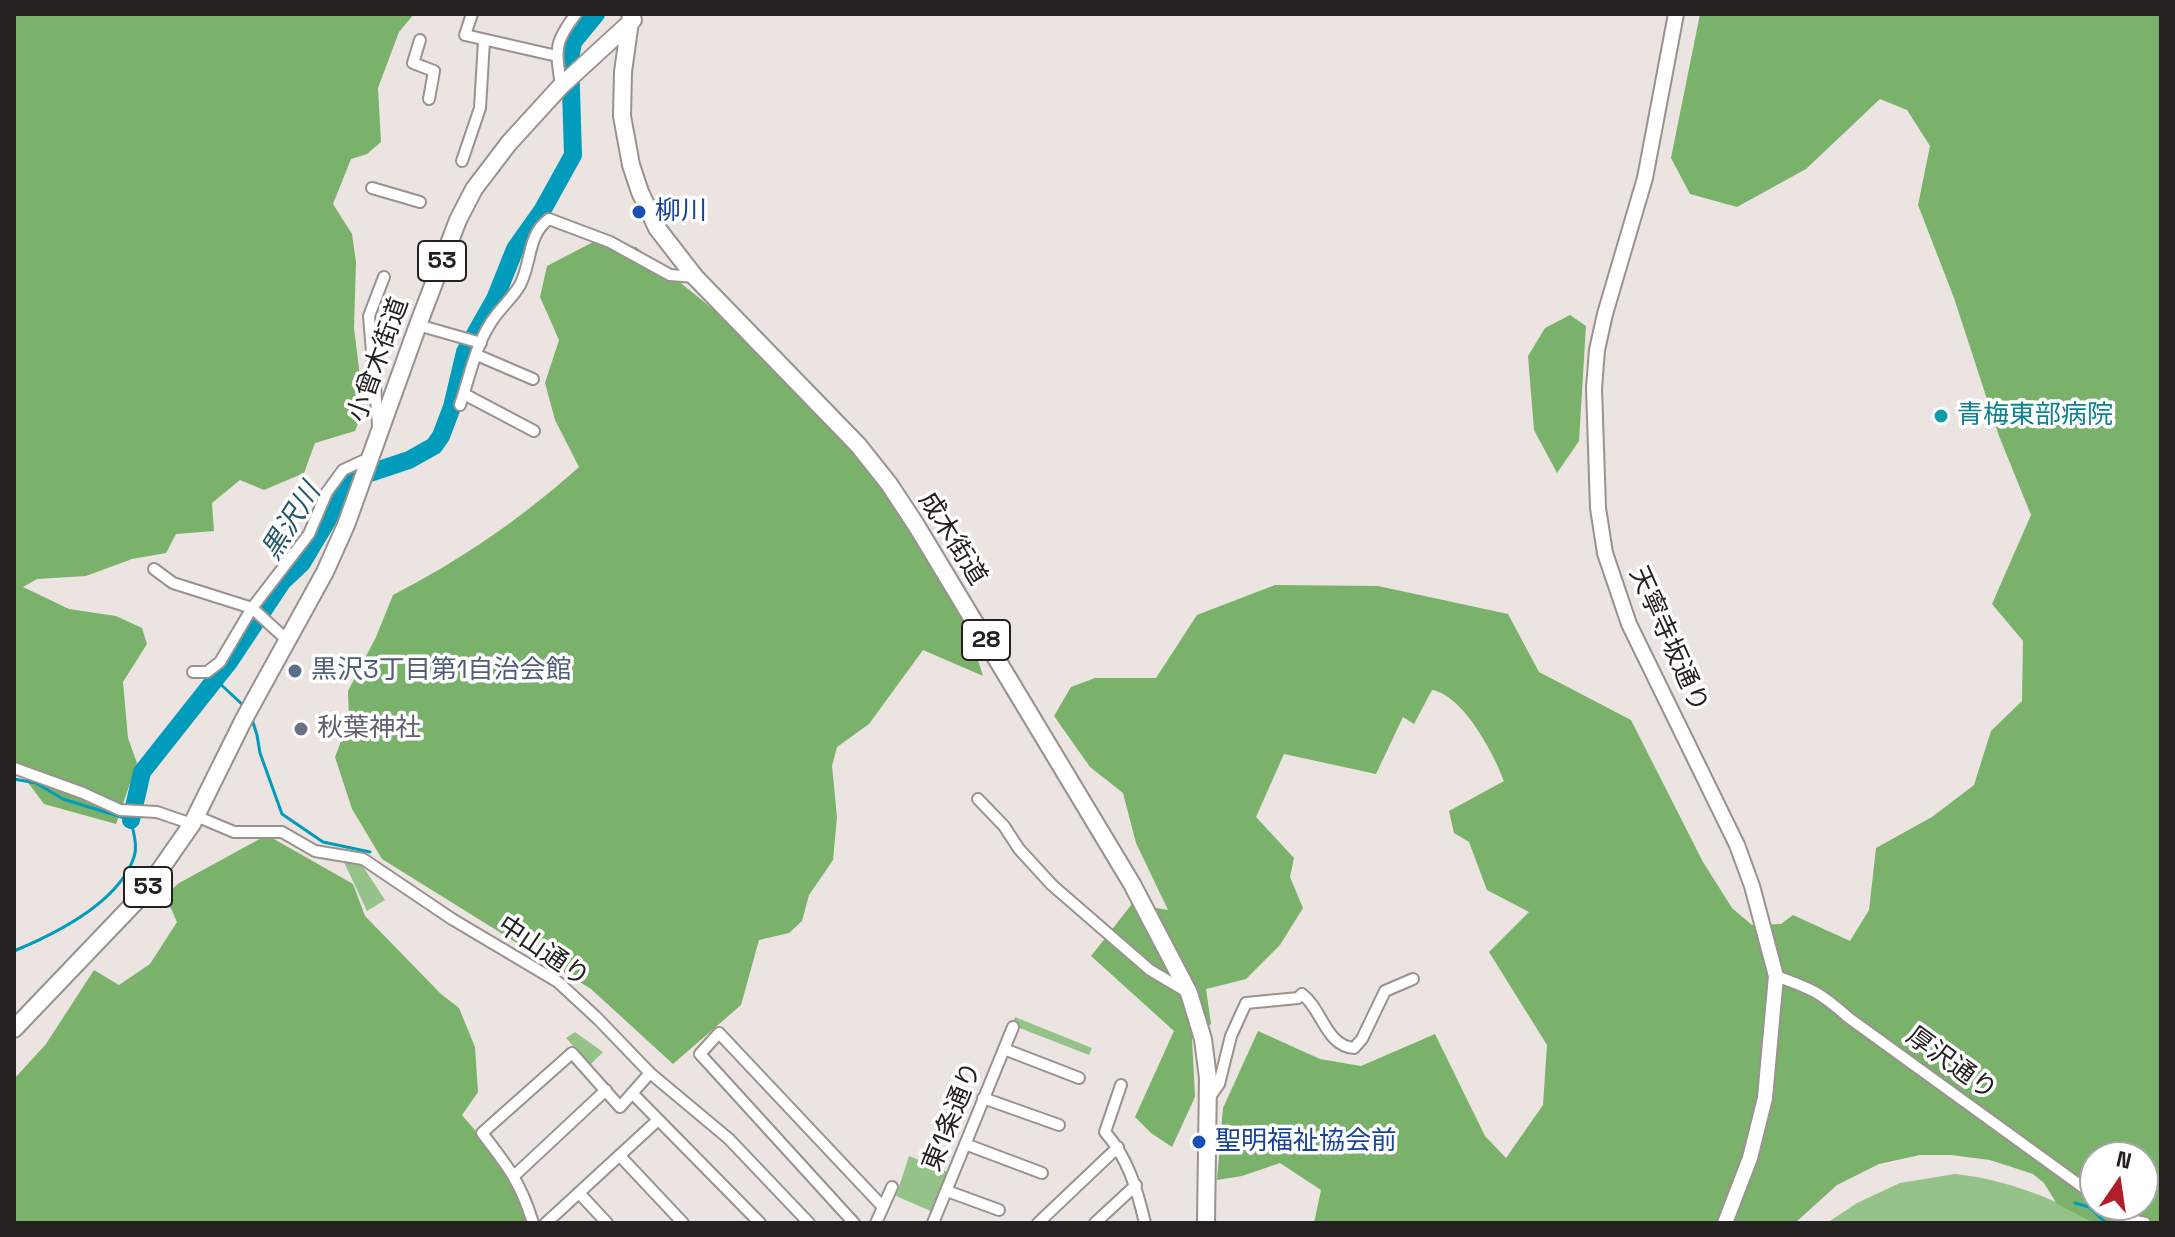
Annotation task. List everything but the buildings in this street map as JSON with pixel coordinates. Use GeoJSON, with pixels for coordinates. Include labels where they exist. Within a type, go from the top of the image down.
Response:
{"type":"FeatureCollection","features":[{"type":"Feature","properties":{"kind":"main road","name":"小曾木街道"},"geometry":{"type":"LineString","coordinates":[[14,1029],[144,893],[194,820],[246,715],[325,572],[346,525],[458,220],[474,189],[502,152],[568,80],[634,16]]}},
{"type":"Feature","properties":{"kind":"main road","name":"成木街道"},"geometry":{"type":"LineString","coordinates":[[634,16],[623,72],[622,116],[626,146],[640,192],[657,228],[695,277],[858,445],[889,484],[1132,884],[1189,993],[1203,1039],[1209,1098],[1206,1223]]}},
{"type":"Feature","properties":{"kind":"main road"},"geometry":{"type":"LineString","coordinates":[[594,56],[610,59],[623,72]]}},
{"type":"Feature","properties":{"kind":"street"},"geometry":{"type":"LineString","coordinates":[[472,14],[465,35],[557,56]]}},
{"type":"Feature","properties":{"kind":"street"},"geometry":{"type":"LineString","coordinates":[[568,80],[557,56],[560,35],[576,14]]}},
{"type":"Feature","properties":{"kind":"street","name":"天寧寺坂通り"},"geometry":{"type":"LineString","coordinates":[[1676,14],[1645,178],[1605,314],[1595,363],[1594,400],[1601,535],[1610,572],[1629,624],[1737,845],[1752,886],[1776,976],[1775,1016],[1765,1098],[1750,1158],[1725,1223]]}},
{"type":"Feature","properties":{"kind":"street"},"geometry":{"type":"LineString","coordinates":[[420,40],[413,63],[434,71],[429,99]]}},
{"type":"Feature","properties":{"kind":"street"},"geometry":{"type":"LineString","coordinates":[[462,161],[480,108],[484,41]]}},
{"type":"Feature","properties":{"kind":"street"},"geometry":{"type":"LineString","coordinates":[[372,188],[420,202]]}},
{"type":"Feature","properties":{"kind":"street"},"geometry":{"type":"LineString","coordinates":[[460,405],[479,343],[519,286],[527,268],[529,247],[542,224],[549,219],[610,242],[670,275],[695,277]]}},
{"type":"Feature","properties":{"kind":"street"},"geometry":{"type":"LineString","coordinates":[[379,431],[369,316],[384,277]]}},
{"type":"Feature","properties":{"kind":"street"},"geometry":{"type":"LineString","coordinates":[[418,325],[479,343]]}},
{"type":"Feature","properties":{"kind":"street"},"geometry":{"type":"LineString","coordinates":[[477,355],[533,379]]}},
{"type":"Feature","properties":{"kind":"street"},"geometry":{"type":"LineString","coordinates":[[464,394],[534,431]]}},
{"type":"Feature","properties":{"kind":"street"},"geometry":{"type":"LineString","coordinates":[[193,672],[207,672],[220,662],[252,608],[309,534],[327,492],[343,470],[367,462]]}},
{"type":"Feature","properties":{"kind":"street"},"geometry":{"type":"LineString","coordinates":[[154,569],[173,583],[252,608],[287,640]]}},
{"type":"Feature","properties":{"kind":"street","name":"中山通り"},"geometry":{"type":"LineString","coordinates":[[14,768],[120,810],[157,812],[234,832],[282,832],[315,851],[363,859],[452,919],[558,982],[650,1073],[729,1139],[809,1223]]}},
{"type":"Feature","properties":{"kind":"street"},"geometry":{"type":"LineString","coordinates":[[978,799],[1052,885],[1150,970],[1189,993]]}},
{"type":"Feature","properties":{"kind":"street","name":"厚沢通り"},"geometry":{"type":"LineString","coordinates":[[1776,976],[1818,991],[1849,1018],[2079,1184]]}},
{"type":"Feature","properties":{"kind":"street"},"geometry":{"type":"LineString","coordinates":[[1209,1098],[1219,1084],[1231,1036],[1246,1003],[1298,998],[1302,994],[1336,1042],[1343,1047],[1354,1048],[1362,1039],[1385,991],[1413,979]]}},
{"type":"Feature","properties":{"kind":"street","name":"東1条通り"},"geometry":{"type":"LineString","coordinates":[[933,1223],[1013,1027]]}},
{"type":"Feature","properties":{"kind":"street"},"geometry":{"type":"LineString","coordinates":[[854,1223],[700,1054],[719,1033],[883,1207]]}},
{"type":"Feature","properties":{"kind":"street"},"geometry":{"type":"LineString","coordinates":[[1004,1049],[1079,1078]]}},
{"type":"Feature","properties":{"kind":"street"},"geometry":{"type":"LineString","coordinates":[[533,1223],[515,1175],[482,1133],[572,1053],[620,1107],[650,1073]]}},
{"type":"Feature","properties":{"kind":"street"},"geometry":{"type":"LineString","coordinates":[[1121,1085],[1105,1132],[1118,1147],[1136,1185],[1145,1223]]}},
{"type":"Feature","properties":{"kind":"street"},"geometry":{"type":"LineString","coordinates":[[515,1175],[606,1090]]}},
{"type":"Feature","properties":{"kind":"street"},"geometry":{"type":"LineString","coordinates":[[632,1093],[760,1223]]}},
{"type":"Feature","properties":{"kind":"street"},"geometry":{"type":"LineString","coordinates":[[983,1098],[1059,1125]]}},
{"type":"Feature","properties":{"kind":"street"},"geometry":{"type":"LineString","coordinates":[[546,1223],[658,1120]]}},
{"type":"Feature","properties":{"kind":"street"},"geometry":{"type":"LineString","coordinates":[[965,1144],[1042,1173]]}},
{"type":"Feature","properties":{"kind":"street"},"geometry":{"type":"LineString","coordinates":[[1038,1223],[1118,1147]]}},
{"type":"Feature","properties":{"kind":"street"},"geometry":{"type":"LineString","coordinates":[[620,1156],[683,1223]]}},
{"type":"Feature","properties":{"kind":"street"},"geometry":{"type":"LineString","coordinates":[[1095,1223],[1136,1185]]}},
{"type":"Feature","properties":{"kind":"street"},"geometry":{"type":"LineString","coordinates":[[876,1223],[892,1187]]}},
{"type":"Feature","properties":{"kind":"street"},"geometry":{"type":"LineString","coordinates":[[947,1191],[999,1210]]}},
{"type":"Feature","properties":{"kind":"street"},"geometry":{"type":"LineString","coordinates":[[580,1194],[607,1223]]}},
{"type":"Feature","properties":{"kind":"green space"},"geometry":{"type":"Polygon","coordinates":[[[14,14],[414,14],[399,32],[378,88],[381,142],[367,154],[351,159],[333,204],[352,234],[356,262],[354,328],[364,409],[355,431],[315,443],[304,473],[264,490],[240,480],[212,503],[214,531],[176,534],[166,553],[132,559],[86,576],[37,579],[23,587],[69,609],[116,616],[142,628],[147,644],[123,682],[128,738],[137,763],[116,824],[44,804],[14,764],[14,14]]]}},
{"type":"Feature","properties":{"kind":"green space"},"geometry":{"type":"Polygon","coordinates":[[[1700,14],[2161,14],[2161,1223],[2090,1221],[2159,1221],[2159,1141],[2079,1141],[2079,1215],[2057,1204],[2044,1183],[2033,1174],[1990,1160],[1951,1155],[1920,1155],[1879,1164],[1837,1185],[1795,1223],[1314,1223],[1321,1190],[1280,1163],[1242,1176],[1217,1180],[1223,1108],[1258,1031],[1320,1059],[1361,1066],[1435,1034],[1485,1136],[1506,1158],[1543,1105],[1547,1045],[1489,952],[1529,912],[1487,890],[1469,842],[1454,833],[1449,811],[1504,781],[1493,756],[1466,714],[1444,694],[1432,690],[1414,724],[1403,717],[1376,774],[1284,754],[1256,817],[1294,858],[1290,877],[1303,908],[1280,945],[1246,979],[1206,989],[1211,1024],[1192,1038],[1195,1097],[1172,1147],[1135,1117],[1174,1031],[1091,956],[1132,904],[1168,910],[1136,843],[1123,793],[1090,767],[1054,716],[1071,687],[1095,678],[1156,678],[1197,615],[1275,585],[1378,586],[1508,614],[1539,672],[1631,720],[1703,862],[1732,908],[1752,925],[1781,924],[1793,915],[1850,941],[1869,910],[1876,848],[1932,817],[1974,785],[1991,731],[2022,701],[2023,641],[1992,604],[2031,515],[1999,436],[1954,298],[1918,205],[1930,146],[1907,110],[1880,99],[1806,169],[1737,207],[1690,194],[1671,158],[1700,14]]]}},
{"type":"Feature","properties":{"kind":"green space"},"geometry":{"type":"Polygon","coordinates":[[[595,241],[636,247],[734,326],[858,454],[914,527],[968,629],[983,676],[923,650],[869,724],[837,747],[832,766],[837,817],[833,860],[809,895],[802,921],[789,933],[759,940],[741,1005],[673,1064],[591,989],[382,859],[352,809],[335,757],[349,720],[348,691],[376,637],[393,595],[490,537],[579,467],[555,420],[545,383],[559,340],[540,297],[547,266],[595,241]]]}},
{"type":"Feature","properties":{"kind":"green space"},"geometry":{"type":"Polygon","coordinates":[[[1570,315],[1586,326],[1579,441],[1557,473],[1534,430],[1528,356],[1545,328],[1570,315]]]}},
{"type":"Feature","properties":{"kind":"green space"},"geometry":{"type":"Polygon","coordinates":[[[267,835],[353,884],[365,916],[441,994],[459,1008],[475,1047],[478,1092],[462,1115],[512,1179],[520,1193],[528,1223],[14,1223],[14,1079],[46,1044],[94,970],[119,985],[150,964],[177,922],[165,895],[179,883],[267,835]]]}},
{"type":"Feature","properties":{"kind":"green space"},"geometry":{"type":"Polygon","coordinates":[[[343,860],[360,862],[385,900],[367,911],[343,860]]]}},
{"type":"Feature","properties":{"kind":"green space"},"geometry":{"type":"Polygon","coordinates":[[[1015,1017],[1092,1048],[1089,1055],[1012,1025],[1015,1017]]]}},
{"type":"Feature","properties":{"kind":"green space"},"geometry":{"type":"Polygon","coordinates":[[[575,1032],[603,1052],[590,1065],[566,1038],[575,1032]]]}},
{"type":"Feature","properties":{"kind":"green space"},"geometry":{"type":"Polygon","coordinates":[[[909,1156],[948,1172],[933,1212],[896,1196],[909,1156]]]}},
{"type":"Feature","properties":{"kind":"green space"},"geometry":{"type":"Polygon","coordinates":[[[1955,1174],[1975,1177],[2050,1199],[2079,1212],[2079,1221],[2104,1223],[1827,1223],[1857,1203],[1900,1183],[1955,1174]]]}},
{"type":"Feature","properties":{"kind":"waterway","name":"黒沢川"},"geometry":{"type":"LineString","coordinates":[[131,820],[142,772],[229,662],[282,582],[302,563],[352,479],[409,460],[434,446],[441,436],[452,407],[465,352],[495,299],[515,249],[542,211],[573,155],[570,59],[573,42],[596,14]]}},
{"type":"Feature","properties":{"kind":"waterway"},"geometry":{"type":"LineString","coordinates":[[215,679],[245,707]]}},
{"type":"Feature","properties":{"kind":"waterway"},"geometry":{"type":"LineString","coordinates":[[251,716],[260,753],[282,814],[323,842],[370,852]]}},
{"type":"Feature","properties":{"kind":"waterway","name":"黒沢川"},"geometry":{"type":"LineString","coordinates":[[14,779],[36,783],[63,799],[131,820],[136,848],[126,873],[100,902],[66,926],[14,951]]}},
{"type":"Feature","properties":{"kind":"waterway"},"geometry":{"type":"LineString","coordinates":[[2075,1203],[2089,1207],[2106,1223]]}},
{"type":"Feature","properties":{"kind":"place","name":"柳川"},"geometry":{"type":"Point","coordinates":[639,212]}},
{"type":"Feature","properties":{"kind":"place","name":"青梅東部病院"},"geometry":{"type":"Point","coordinates":[1941,416]}},
{"type":"Feature","properties":{"kind":"place","name":"黒沢3丁目第1自治会館"},"geometry":{"type":"Point","coordinates":[295,671]}},
{"type":"Feature","properties":{"kind":"place","name":"秋葉神社"},"geometry":{"type":"Point","coordinates":[301,729]}},
{"type":"Feature","properties":{"kind":"place","name":"聖明福祉協会前"},"geometry":{"type":"Point","coordinates":[1199,1142]}}]}
